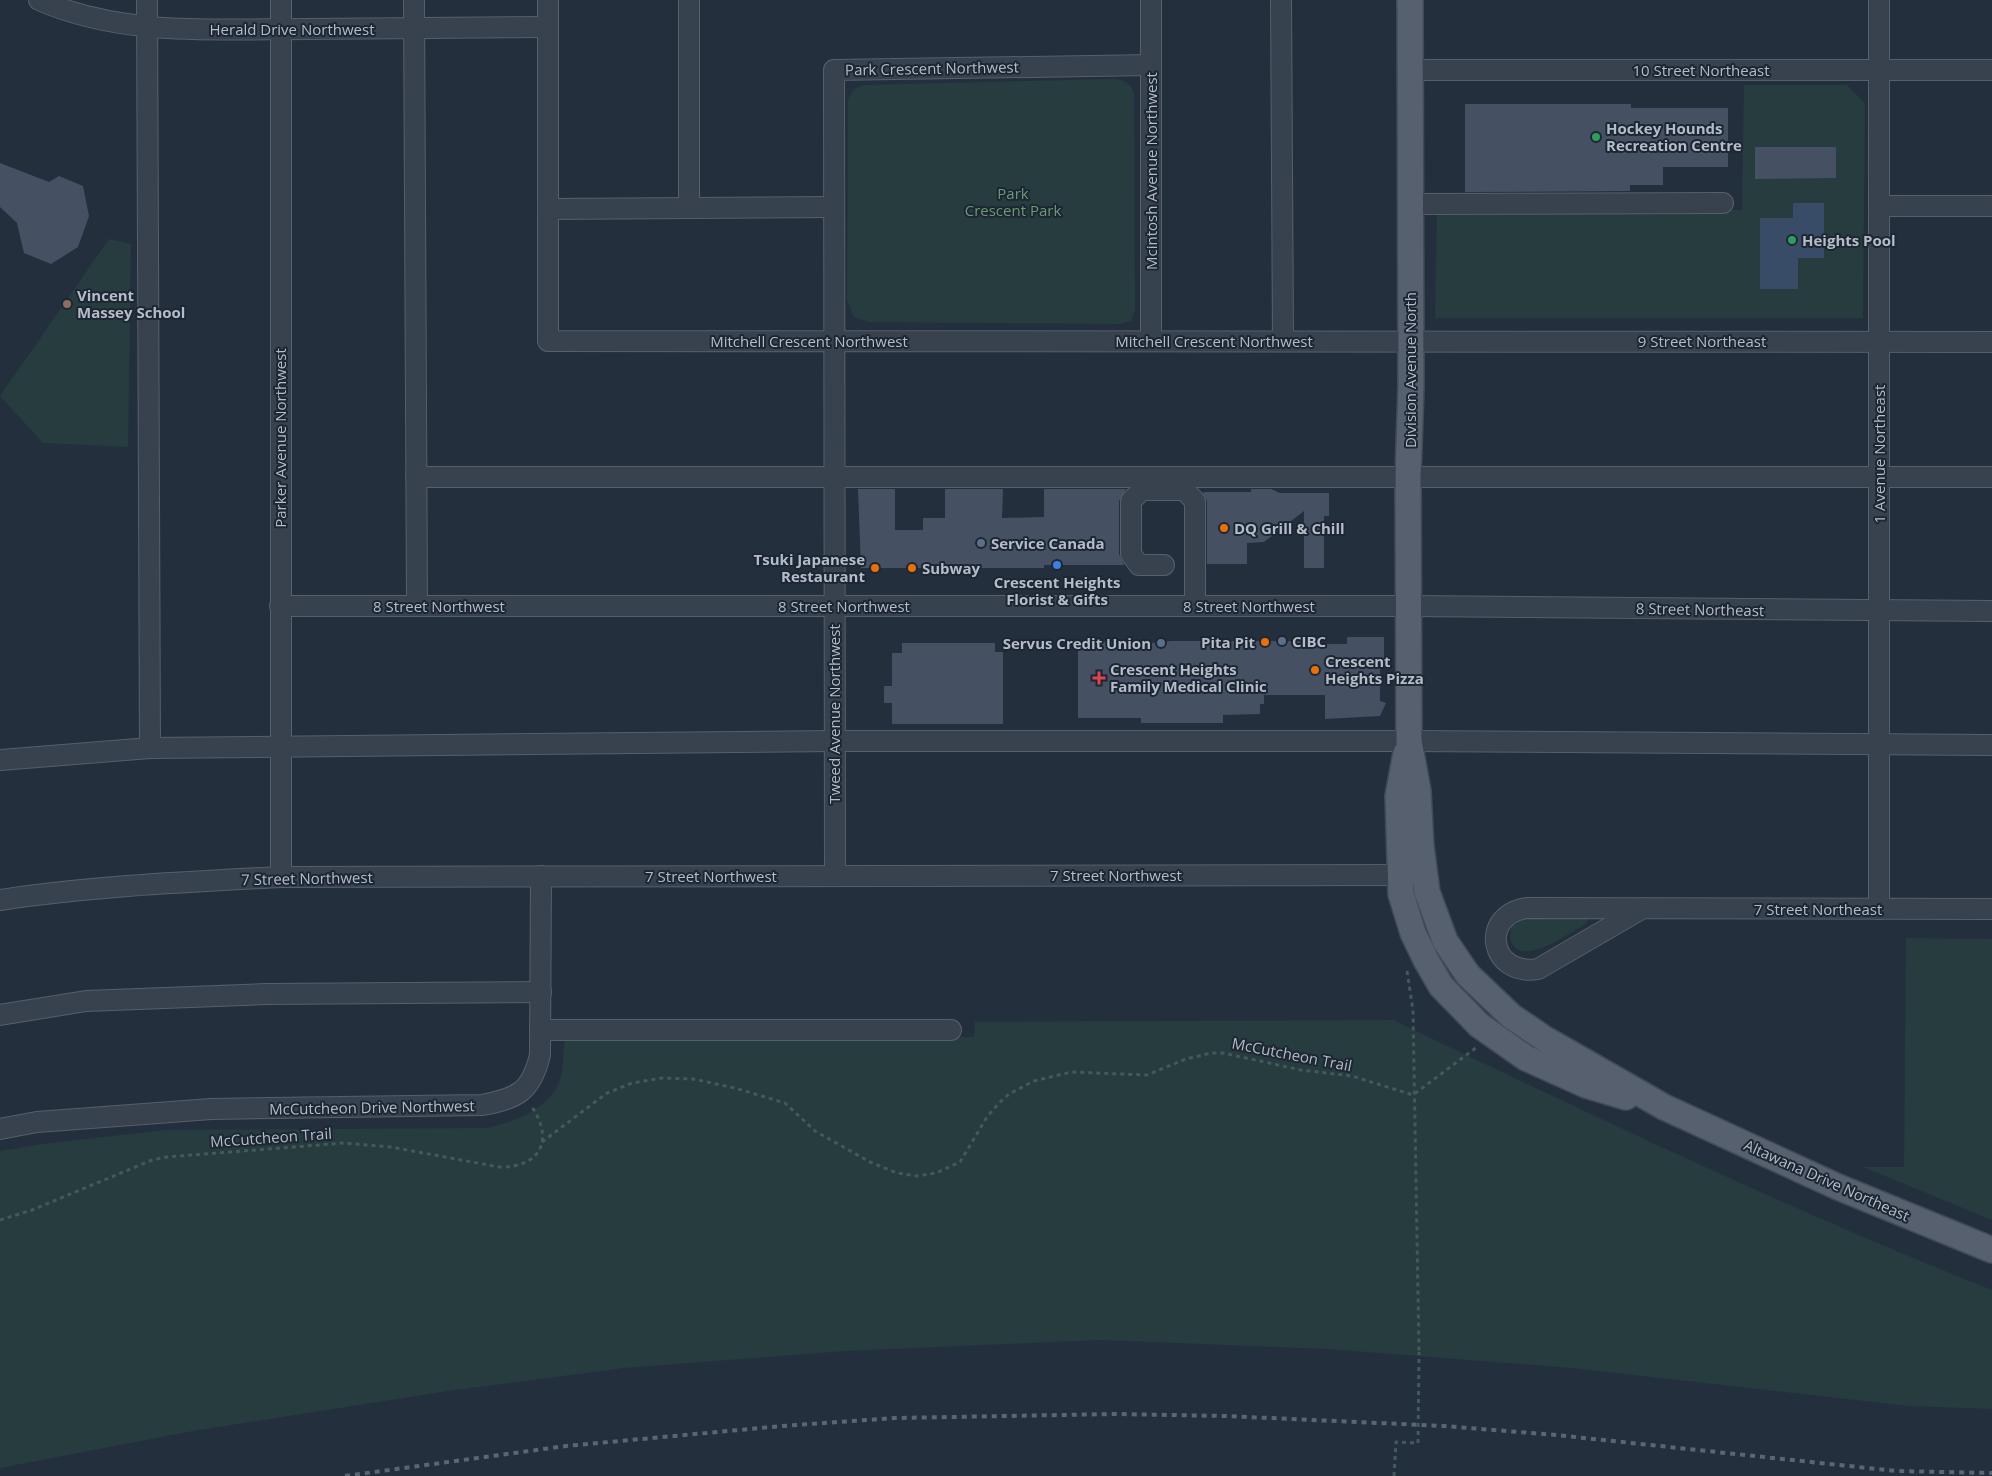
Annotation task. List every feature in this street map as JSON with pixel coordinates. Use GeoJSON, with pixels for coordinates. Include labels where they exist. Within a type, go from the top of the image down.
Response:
{"type":"FeatureCollection","features":[{"type":"Feature","properties":{"kind":"main road","name":"Division Avenue North"},"geometry":{"type":"LineString","coordinates":[[1410,0],[1409,740],[1418,791],[1424,875],[1438,924]]}},
{"type":"Feature","properties":{"kind":"main road","name":"Division Avenue North"},"geometry":{"type":"LineString","coordinates":[[1409,740],[1398,796],[1400,874],[1406,913],[1413,933]]}},
{"type":"Feature","properties":{"kind":"main road","name":"Altawana Drive Northeast"},"geometry":{"type":"LineString","coordinates":[[1438,924],[1445,941],[1468,975],[1511,1016],[1545,1039],[1664,1107],[1838,1188],[1992,1250]]}},
{"type":"Feature","properties":{"kind":"main road","name":"Altawana Drive Northeast"},"geometry":{"type":"LineString","coordinates":[[1413,933],[1441,986],[1473,1019],[1501,1041],[1526,1058],[1586,1085],[1664,1107]]}},
{"type":"Feature","properties":{"kind":"street","name":"Herald Drive Northwest"},"geometry":{"type":"LineString","coordinates":[[39,0],[59,8],[104,20],[147,26],[214,30],[548,27]]}},
{"type":"Feature","properties":{"kind":"street"},"geometry":{"type":"LineString","coordinates":[[147,0],[150,748]]}},
{"type":"Feature","properties":{"kind":"street","name":"Parker Avenue Northwest"},"geometry":{"type":"LineString","coordinates":[[281,0],[281,877]]}},
{"type":"Feature","properties":{"kind":"street"},"geometry":{"type":"LineString","coordinates":[[414,0],[417,606]]}},
{"type":"Feature","properties":{"kind":"street","name":"Mitchell Crescent Northwest"},"geometry":{"type":"LineString","coordinates":[[548,0],[548,341],[1411,341]]}},
{"type":"Feature","properties":{"kind":"street"},"geometry":{"type":"LineString","coordinates":[[689,0],[689,207]]}},
{"type":"Feature","properties":{"kind":"street","name":"Mcintosh Avenue Northwest"},"geometry":{"type":"LineString","coordinates":[[1151,0],[1151,341]]}},
{"type":"Feature","properties":{"kind":"street"},"geometry":{"type":"LineString","coordinates":[[1280,0],[1283,341]]}},
{"type":"Feature","properties":{"kind":"street","name":"1 Avenue Northeast"},"geometry":{"type":"LineString","coordinates":[[1879,0],[1879,909]]}},
{"type":"Feature","properties":{"kind":"street","name":"Park Crescent Northwest"},"geometry":{"type":"LineString","coordinates":[[833,341],[834,70],[1151,65]]}},
{"type":"Feature","properties":{"kind":"street","name":"10 Street Northeast"},"geometry":{"type":"LineString","coordinates":[[1410,70],[1992,70]]}},
{"type":"Feature","properties":{"kind":"street"},"geometry":{"type":"LineString","coordinates":[[1410,204],[1723,203]]}},
{"type":"Feature","properties":{"kind":"street"},"geometry":{"type":"LineString","coordinates":[[1879,206],[1992,206]]}},
{"type":"Feature","properties":{"kind":"street"},"geometry":{"type":"LineString","coordinates":[[548,209],[833,207]]}},
{"type":"Feature","properties":{"kind":"street","name":"Tweed Avenue Northwest"},"geometry":{"type":"LineString","coordinates":[[833,341],[835,876]]}},
{"type":"Feature","properties":{"kind":"street","name":"9 Street Northeast"},"geometry":{"type":"LineString","coordinates":[[1411,341],[1992,342]]}},
{"type":"Feature","properties":{"kind":"street"},"geometry":{"type":"LineString","coordinates":[[416,477],[1992,477]]}},
{"type":"Feature","properties":{"kind":"street"},"geometry":{"type":"LineString","coordinates":[[1164,565],[1139,565],[1131,554],[1130,501],[1142,490],[1184,490],[1195,501],[1195,606]]}},
{"type":"Feature","properties":{"kind":"street","name":"8 Street Northwest"},"geometry":{"type":"LineString","coordinates":[[280,606],[1408,606]]}},
{"type":"Feature","properties":{"kind":"street","name":"8 Street Northeast"},"geometry":{"type":"LineString","coordinates":[[1408,606],[1992,611]]}},
{"type":"Feature","properties":{"kind":"street"},"geometry":{"type":"LineString","coordinates":[[0,760],[150,748],[835,741],[1409,740],[1992,745]]}},
{"type":"Feature","properties":{"kind":"street","name":"7 Street Northwest"},"geometry":{"type":"LineString","coordinates":[[0,900],[136,885],[281,877],[1424,875]]}},
{"type":"Feature","properties":{"kind":"street","name":"McCutcheon Drive Northwest"},"geometry":{"type":"LineString","coordinates":[[0,1129],[37,1122],[211,1109],[482,1105],[506,1100],[525,1089],[535,1074],[540,1055],[541,876]]}},
{"type":"Feature","properties":{"kind":"street","name":"7 Street Northeast"},"geometry":{"type":"LineString","coordinates":[[1643,908],[1538,969],[1518,969],[1502,959],[1498,950],[1497,931],[1501,922],[1516,910],[1643,908],[1992,909]]}},
{"type":"Feature","properties":{"kind":"street"},"geometry":{"type":"LineString","coordinates":[[0,1015],[86,1001],[266,994],[541,992]]}},
{"type":"Feature","properties":{"kind":"street"},"geometry":{"type":"LineString","coordinates":[[540,1030],[951,1030]]}},
{"type":"Feature","properties":{"kind":"path"},"geometry":{"type":"LineString","coordinates":[[1394,1476],[1396,1442],[1418,1443],[1413,1023]]}},
{"type":"Feature","properties":{"kind":"path"},"geometry":{"type":"LineString","coordinates":[[1413,1094],[1480,1045]]}},
{"type":"Feature","properties":{"kind":"path","name":"McCutcheon Trail"},"geometry":{"type":"LineString","coordinates":[[0,1220],[32,1210],[152,1160],[167,1157],[363,1144],[498,1167],[514,1167],[525,1164],[534,1158],[542,1142],[607,1093],[632,1083],[662,1078],[692,1079],[734,1088],[785,1103],[815,1131],[870,1162],[897,1173],[917,1176],[936,1173],[960,1162],[987,1117],[1008,1094],[1034,1081],[1071,1072],[1147,1076],[1186,1059],[1210,1052],[1223,1052],[1301,1070],[1352,1076],[1413,1094]]}},
{"type":"Feature","properties":{"kind":"path"},"geometry":{"type":"LineString","coordinates":[[518,1093],[538,1115],[543,1132],[542,1142]]}},
{"type":"Feature","properties":{"kind":"green space","name":"Park Crescent Park"},"geometry":{"type":"Polygon","coordinates":[[[1114,79],[1127,83],[1132,88],[1134,95],[1135,310],[1131,321],[1119,324],[869,322],[854,317],[847,300],[848,99],[854,89],[864,85],[1114,79]]]}},
{"type":"Feature","properties":{"kind":"green space"},"geometry":{"type":"Polygon","coordinates":[[[1744,85],[1847,85],[1865,103],[1863,318],[1435,318],[1437,209],[1742,210],[1744,85]]]}},
{"type":"Feature","properties":{"kind":"green space"},"geometry":{"type":"Polygon","coordinates":[[[109,239],[131,244],[128,447],[43,443],[0,396],[109,239]]]}},
{"type":"Feature","properties":{"kind":"green space"},"geometry":{"type":"Polygon","coordinates":[[[1584,917],[1588,919],[1586,924],[1549,945],[1538,949],[1519,950],[1513,945],[1511,940],[1512,926],[1526,918],[1584,917]]]}},
{"type":"Feature","properties":{"kind":"green space"},"geometry":{"type":"Polygon","coordinates":[[[1906,938],[1992,939],[1992,1220],[1863,1167],[1904,1167],[1906,938]]]}},
{"type":"Feature","properties":{"kind":"green space"},"geometry":{"type":"Polygon","coordinates":[[[1393,1020],[1616,1126],[1765,1194],[1992,1290],[1992,1409],[1909,1406],[1572,1368],[1328,1349],[1100,1340],[845,1351],[624,1368],[448,1391],[193,1431],[0,1468],[0,1151],[42,1144],[165,1130],[487,1128],[510,1122],[532,1112],[550,1097],[561,1076],[565,1037],[974,1037],[975,1022],[1393,1020]]]}},
{"type":"Feature","properties":{"kind":"water"},"geometry":{"type":"Polygon","coordinates":[[[1793,203],[1824,203],[1824,258],[1798,258],[1798,289],[1760,289],[1760,218],[1793,218],[1793,203]]]}},
{"type":"Feature","properties":{"kind":"building","name":"Hockey Hounds Recreation Centre"},"geometry":{"type":"Polygon","coordinates":[[[1465,104],[1631,104],[1631,108],[1728,108],[1728,167],[1663,167],[1663,185],[1630,185],[1630,191],[1465,192],[1465,104]]]}},
{"type":"Feature","properties":{"kind":"building"},"geometry":{"type":"Polygon","coordinates":[[[1755,147],[1836,147],[1836,178],[1755,179],[1755,147]]]}},
{"type":"Feature","properties":{"kind":"building"},"geometry":{"type":"Polygon","coordinates":[[[0,163],[49,182],[59,176],[83,186],[89,216],[78,247],[51,264],[24,253],[17,223],[0,207],[0,163]]]}},
{"type":"Feature","properties":{"kind":"building"},"geometry":{"type":"Polygon","coordinates":[[[858,489],[895,489],[895,530],[923,530],[923,518],[945,518],[945,489],[1003,489],[1002,518],[1044,517],[1044,489],[1126,489],[1119,501],[1119,554],[1124,565],[1044,565],[1044,568],[861,568],[858,489]]]}},
{"type":"Feature","properties":{"kind":"building"},"geometry":{"type":"Polygon","coordinates":[[[1251,489],[1271,489],[1280,493],[1329,493],[1329,516],[1324,516],[1324,568],[1304,568],[1304,511],[1264,542],[1247,543],[1247,564],[1207,564],[1207,501],[1203,492],[1251,492],[1251,489]]]}},
{"type":"Feature","properties":{"kind":"building"},"geometry":{"type":"Polygon","coordinates":[[[1347,637],[1384,637],[1384,666],[1380,665],[1380,701],[1386,703],[1380,716],[1325,719],[1325,695],[1264,695],[1264,704],[1260,704],[1260,714],[1223,715],[1223,723],[1141,723],[1141,718],[1078,718],[1078,646],[1085,646],[1085,642],[1140,641],[1140,644],[1171,641],[1304,641],[1304,644],[1347,644],[1347,637]]]}},
{"type":"Feature","properties":{"kind":"building"},"geometry":{"type":"Polygon","coordinates":[[[902,643],[995,643],[995,652],[1003,652],[1003,724],[892,724],[892,703],[884,703],[884,686],[892,686],[892,653],[902,653],[902,643]]]}},
{"type":"Feature","properties":{"kind":"railway"},"geometry":{"type":"LineString","coordinates":[[345,1476],[566,1446],[782,1426],[895,1418],[1115,1414],[1226,1416],[1444,1426],[1556,1435],[1896,1471],[1992,1473]]}},
{"type":"Feature","properties":{"kind":"place","name":"Hockey Hounds Recreation Centre"},"geometry":{"type":"Point","coordinates":[1596,137]}},
{"type":"Feature","properties":{"kind":"place","name":"Heights Pool"},"geometry":{"type":"Point","coordinates":[1792,240]}},
{"type":"Feature","properties":{"kind":"place","name":"Vincent Massey School"},"geometry":{"type":"Point","coordinates":[67,304]}},
{"type":"Feature","properties":{"kind":"place","name":"DQ Grill & Chill"},"geometry":{"type":"Point","coordinates":[1224,528]}},
{"type":"Feature","properties":{"kind":"place","name":"Service Canada"},"geometry":{"type":"Point","coordinates":[981,543]}},
{"type":"Feature","properties":{"kind":"place","name":"Crescent Heights Florist & Gifts"},"geometry":{"type":"Point","coordinates":[1057,565]}},
{"type":"Feature","properties":{"kind":"place","name":"Tsuki Japanese Restaurant"},"geometry":{"type":"Point","coordinates":[875,568]}},
{"type":"Feature","properties":{"kind":"place","name":"Subway"},"geometry":{"type":"Point","coordinates":[912,568]}},
{"type":"Feature","properties":{"kind":"place","name":"CIBC"},"geometry":{"type":"Point","coordinates":[1282,641]}},
{"type":"Feature","properties":{"kind":"place","name":"Pita Pit"},"geometry":{"type":"Point","coordinates":[1265,642]}},
{"type":"Feature","properties":{"kind":"place","name":"Servus Credit Union"},"geometry":{"type":"Point","coordinates":[1161,643]}},
{"type":"Feature","properties":{"kind":"place","name":"Crescent Heights Pizza"},"geometry":{"type":"Point","coordinates":[1315,670]}},
{"type":"Feature","properties":{"kind":"place","name":"Crescent Heights Family Medical Clinic"},"geometry":{"type":"Point","coordinates":[1099,678]}}]}
